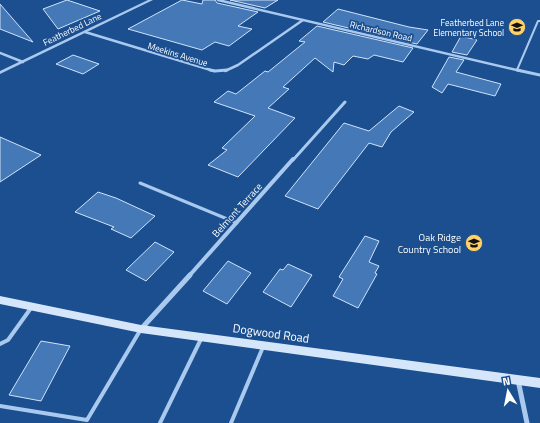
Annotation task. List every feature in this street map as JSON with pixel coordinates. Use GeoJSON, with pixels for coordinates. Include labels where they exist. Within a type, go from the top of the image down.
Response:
{"type":"FeatureCollection","features":[{"type":"Feature","properties":{"kind":"main road","name":"Dogwood Road"},"geometry":{"type":"LineString","coordinates":[[0,300],[32,308],[141,329],[540,383]]}},
{"type":"Feature","properties":{"kind":"street","name":"Featherbed Lane"},"geometry":{"type":"LineString","coordinates":[[0,73],[151,0]]}},
{"type":"Feature","properties":{"kind":"street","name":"Richardson Road"},"geometry":{"type":"LineString","coordinates":[[218,0],[540,75]]}},
{"type":"Feature","properties":{"kind":"street","name":"Meekins Avenue"},"geometry":{"type":"LineString","coordinates":[[85,32],[215,71],[224,71],[238,65],[303,20]]}},
{"type":"Feature","properties":{"kind":"street"},"geometry":{"type":"LineString","coordinates":[[0,53],[23,62]]}},
{"type":"Feature","properties":{"kind":"street","name":"Belmont Terrace"},"geometry":{"type":"LineString","coordinates":[[141,329],[345,102]]}},
{"type":"Feature","properties":{"kind":"street"},"geometry":{"type":"LineString","coordinates":[[518,380],[527,423]]}},
{"type":"Feature","properties":{"kind":"lane"},"geometry":{"type":"LineString","coordinates":[[517,70],[538,21],[540,21]]}},
{"type":"Feature","properties":{"kind":"lane"},"geometry":{"type":"LineString","coordinates":[[140,183],[237,223]]}},
{"type":"Feature","properties":{"kind":"lane"},"geometry":{"type":"LineString","coordinates":[[0,344],[8,340],[32,308]]}},
{"type":"Feature","properties":{"kind":"lane"},"geometry":{"type":"LineString","coordinates":[[0,406],[88,420],[141,329]]}},
{"type":"Feature","properties":{"kind":"lane"},"geometry":{"type":"LineString","coordinates":[[160,423],[201,337]]}},
{"type":"Feature","properties":{"kind":"lane"},"geometry":{"type":"LineString","coordinates":[[231,423],[264,346]]}},
{"type":"Feature","properties":{"kind":"building"},"geometry":{"type":"Polygon","coordinates":[[[67,0],[100,11],[58,29],[43,9],[67,0]]]}},
{"type":"Feature","properties":{"kind":"building"},"geometry":{"type":"Polygon","coordinates":[[[182,0],[202,4],[203,0],[215,0],[217,3],[258,12],[238,26],[252,29],[229,46],[215,42],[202,50],[128,29],[182,0]]]}},
{"type":"Feature","properties":{"kind":"building"},"geometry":{"type":"Polygon","coordinates":[[[230,0],[278,0],[265,8],[230,0]]]}},
{"type":"Feature","properties":{"kind":"building"},"geometry":{"type":"Polygon","coordinates":[[[0,4],[33,42],[0,29],[0,4]]]}},
{"type":"Feature","properties":{"kind":"building"},"geometry":{"type":"Polygon","coordinates":[[[338,9],[409,27],[428,30],[417,44],[323,22],[338,9]]]}},
{"type":"Feature","properties":{"kind":"building"},"geometry":{"type":"Polygon","coordinates":[[[317,26],[413,48],[403,62],[374,55],[368,59],[353,56],[344,65],[334,62],[333,72],[315,58],[283,87],[289,89],[268,108],[295,118],[238,177],[208,165],[227,150],[222,148],[255,116],[214,102],[228,91],[236,94],[265,71],[268,72],[305,42],[299,41],[317,26]]]}},
{"type":"Feature","properties":{"kind":"building"},"geometry":{"type":"Polygon","coordinates":[[[461,36],[477,40],[467,55],[452,52],[461,36]]]}},
{"type":"Feature","properties":{"kind":"building"},"geometry":{"type":"Polygon","coordinates":[[[73,55],[99,64],[83,74],[56,64],[73,55]]]}},
{"type":"Feature","properties":{"kind":"building"},"geometry":{"type":"Polygon","coordinates":[[[449,57],[464,60],[456,72],[501,84],[495,96],[448,84],[442,93],[432,87],[449,57]]]}},
{"type":"Feature","properties":{"kind":"building"},"geometry":{"type":"Polygon","coordinates":[[[399,106],[414,112],[391,132],[382,147],[369,143],[318,209],[285,196],[344,123],[369,131],[399,106]]]}},
{"type":"Feature","properties":{"kind":"building"},"geometry":{"type":"Polygon","coordinates":[[[0,137],[41,155],[0,182],[0,137]]]}},
{"type":"Feature","properties":{"kind":"building"},"geometry":{"type":"Polygon","coordinates":[[[98,192],[116,198],[155,216],[131,238],[111,229],[114,227],[75,212],[98,192]]]}},
{"type":"Feature","properties":{"kind":"building"},"geometry":{"type":"Polygon","coordinates":[[[365,236],[379,241],[369,262],[379,266],[375,273],[377,274],[358,308],[333,296],[343,279],[339,277],[365,236]]]}},
{"type":"Feature","properties":{"kind":"building"},"geometry":{"type":"Polygon","coordinates":[[[155,242],[174,252],[146,281],[126,270],[155,242]]]}},
{"type":"Feature","properties":{"kind":"building"},"geometry":{"type":"Polygon","coordinates":[[[228,261],[251,273],[227,304],[203,291],[228,261]]]}},
{"type":"Feature","properties":{"kind":"building"},"geometry":{"type":"Polygon","coordinates":[[[288,264],[312,275],[291,307],[263,292],[280,269],[283,270],[288,264]]]}},
{"type":"Feature","properties":{"kind":"building"},"geometry":{"type":"Polygon","coordinates":[[[41,341],[70,346],[41,401],[9,395],[41,341]]]}},
{"type":"Feature","properties":{"kind":"place","name":"Featherbed Lane Elementary School"},"geometry":{"type":"Point","coordinates":[517,27]}},
{"type":"Feature","properties":{"kind":"place","name":"Oak Ridge Country School"},"geometry":{"type":"Point","coordinates":[474,243]}}]}
